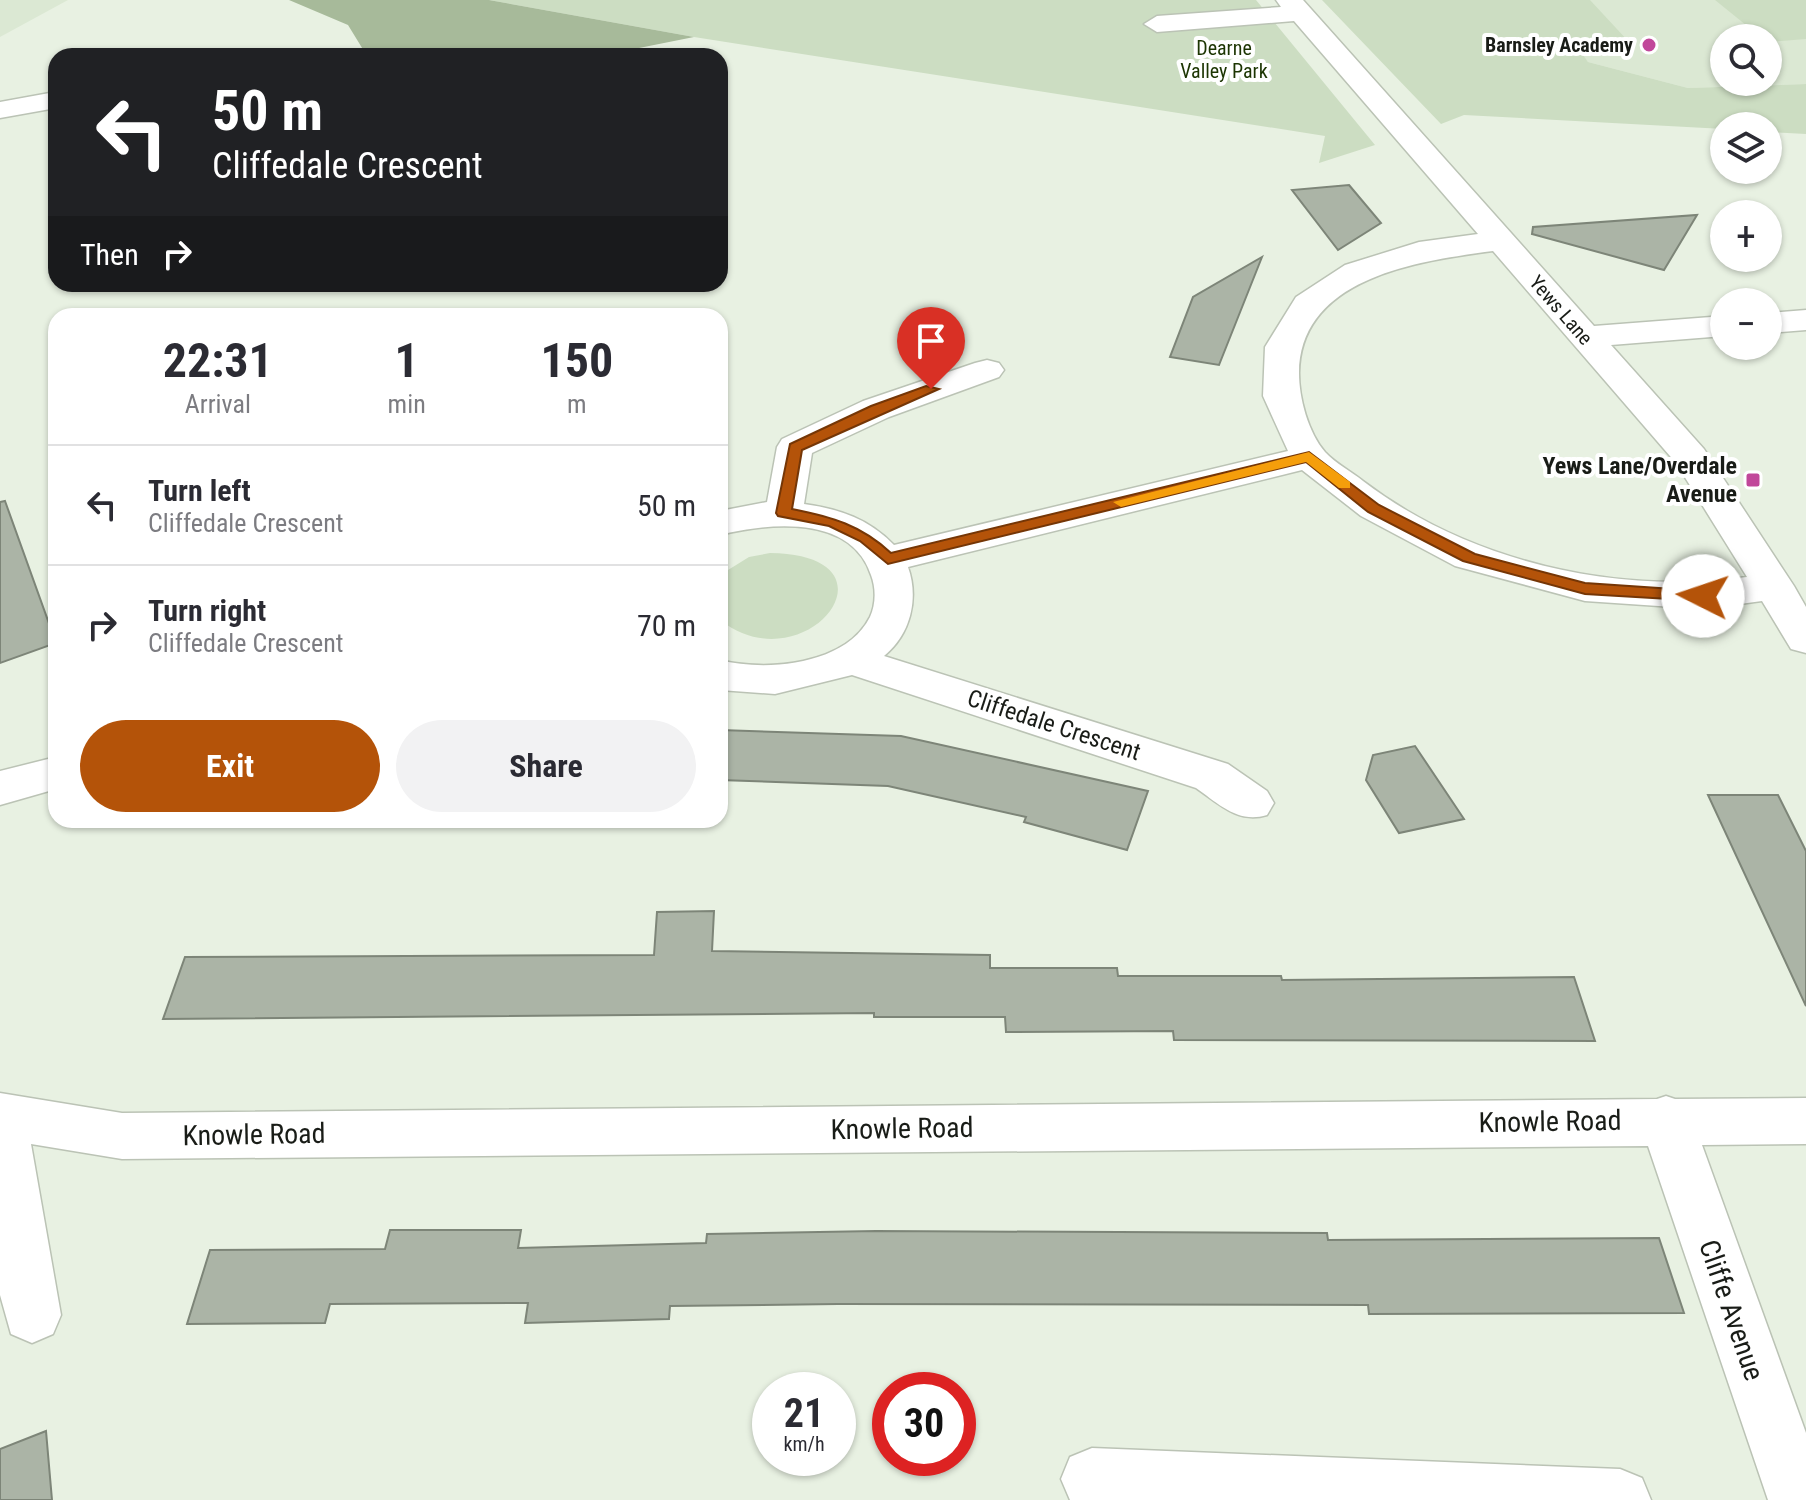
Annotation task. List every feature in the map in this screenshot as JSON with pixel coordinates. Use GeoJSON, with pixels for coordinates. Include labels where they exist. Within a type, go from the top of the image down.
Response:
{"type":"FeatureCollection","features":[{"type":"Feature","properties":{"kind":"street"},"geometry":{"type":"LineString","coordinates":[[1157,24],[1295,6]]}},
{"type":"Feature","properties":{"kind":"street","name":"Yews Lane"},"geometry":{"type":"LineString","coordinates":[[1295,6],[1691,457],[1806,639]]}},
{"type":"Feature","properties":{"kind":"street"},"geometry":{"type":"LineString","coordinates":[[0,110],[48,101]]}},
{"type":"Feature","properties":{"kind":"street"},"geometry":{"type":"LineString","coordinates":[[1501,241],[1419,251],[1356,272],[1308,304],[1282,347],[1281,396],[1309,457],[1374,508],[1469,557],[1585,588],[1703,596],[1774,586]]}},
{"type":"Feature","properties":{"kind":"street"},"geometry":{"type":"LineString","coordinates":[[1782,322],[1806,320]]}},
{"type":"Feature","properties":{"kind":"street"},"geometry":{"type":"LineString","coordinates":[[1585,337],[1710,327]]}},
{"type":"Feature","properties":{"kind":"street"},"geometry":{"type":"LineString","coordinates":[[784,513],[795,447],[876,409],[987,370]]}},
{"type":"Feature","properties":{"kind":"street"},"geometry":{"type":"LineString","coordinates":[[888,559],[1309,457]]}},
{"type":"Feature","properties":{"kind":"street"},"geometry":{"type":"LineString","coordinates":[[728,522],[784,513],[834,522],[865,538],[888,559],[898,584],[895,611],[880,637],[851,660],[814,675],[772,680],[728,676]]}},
{"type":"Feature","properties":{"kind":"street","name":"Cliffedale Crescent"},"geometry":{"type":"LineString","coordinates":[[851,660],[1212,776],[1251,803]]}},
{"type":"Feature","properties":{"kind":"street"},"geometry":{"type":"LineString","coordinates":[[0,788],[48,775]]}},
{"type":"Feature","properties":{"kind":"street","name":"Knowle Road"},"geometry":{"type":"LineString","coordinates":[[32,1315],[0,1118],[122,1136],[1666,1119],[1806,1121]]}},
{"type":"Feature","properties":{"kind":"street","name":"Cliffe Avenue"},"geometry":{"type":"LineString","coordinates":[[1666,1119],[1799,1500]]}},
{"type":"Feature","properties":{"kind":"street"},"geometry":{"type":"LineString","coordinates":[[1092,1479],[1620,1500]]}},
{"type":"Feature","properties":{"kind":"shaded area"},"geometry":{"type":"Polygon","coordinates":[[[0,0],[68,0],[0,37],[0,0]]]}},
{"type":"Feature","properties":{"kind":"shaded area"},"geometry":{"type":"Polygon","coordinates":[[[289,0],[489,0],[694,37],[639,48],[362,48],[348,25],[289,0]]]}},
{"type":"Feature","properties":{"kind":"shaded area","name":"Barnsley Academy"},"geometry":{"type":"Polygon","coordinates":[[[1537,0],[1806,0],[1806,84],[1782,85],[1782,24],[1710,24],[1710,87],[1688,88],[1588,62],[1537,0]]]}},
{"type":"Feature","properties":{"kind":"green space","name":"Dearne Valley Park"},"geometry":{"type":"Polygon","coordinates":[[[489,0],[1256,0],[1375,145],[1319,163],[1325,136],[694,37],[489,0]]]}},
{"type":"Feature","properties":{"kind":"green space"},"geometry":{"type":"Polygon","coordinates":[[[1322,0],[1590,0],[1629,42],[1605,56],[1581,52],[1588,62],[1688,88],[1710,87],[1710,96],[1782,96],[1782,85],[1806,84],[1806,134],[1782,133],[1782,112],[1710,112],[1710,128],[1464,115],[1441,124],[1322,0]]]}},
{"type":"Feature","properties":{"kind":"green space"},"geometry":{"type":"Polygon","coordinates":[[[1715,0],[1806,0],[1806,39],[1782,41],[1782,24],[1745,24],[1715,0]]]}},
{"type":"Feature","properties":{"kind":"green space"},"geometry":{"type":"Polygon","coordinates":[[[770,553],[811,559],[833,574],[838,593],[829,612],[810,629],[783,638],[752,636],[728,624],[728,570],[749,557],[770,553]]]}},
{"type":"Feature","properties":{"kind":"building"},"geometry":{"type":"Polygon","coordinates":[[[1349,185],[1381,223],[1338,250],[1292,190],[1349,185]]]}},
{"type":"Feature","properties":{"kind":"building"},"geometry":{"type":"Polygon","coordinates":[[[1697,215],[1664,270],[1532,234],[1533,227],[1697,215]]]}},
{"type":"Feature","properties":{"kind":"building"},"geometry":{"type":"Polygon","coordinates":[[[1262,257],[1219,365],[1170,357],[1193,297],[1262,257]]]}},
{"type":"Feature","properties":{"kind":"building"},"geometry":{"type":"Polygon","coordinates":[[[5,501],[48,621],[48,646],[0,663],[0,502],[5,501]]]}},
{"type":"Feature","properties":{"kind":"building"},"geometry":{"type":"Polygon","coordinates":[[[728,730],[901,736],[1148,791],[1127,850],[1024,822],[1026,817],[888,786],[728,780],[728,730]]]}},
{"type":"Feature","properties":{"kind":"building"},"geometry":{"type":"Polygon","coordinates":[[[1415,746],[1464,819],[1399,833],[1366,780],[1373,755],[1415,746]]]}},
{"type":"Feature","properties":{"kind":"building"},"geometry":{"type":"Polygon","coordinates":[[[1708,795],[1778,795],[1806,851],[1806,1006],[1708,795]]]}},
{"type":"Feature","properties":{"kind":"building"},"geometry":{"type":"Polygon","coordinates":[[[714,911],[712,951],[990,955],[990,968],[1117,968],[1118,976],[1281,976],[1282,980],[1574,977],[1595,1041],[1174,1040],[1173,1031],[1006,1032],[1005,1017],[874,1017],[874,1013],[163,1019],[185,957],[654,955],[657,912],[714,911]]]}},
{"type":"Feature","properties":{"kind":"building"},"geometry":{"type":"Polygon","coordinates":[[[390,1230],[521,1230],[518,1248],[706,1243],[707,1234],[876,1231],[1327,1233],[1328,1240],[1659,1238],[1684,1313],[1369,1314],[1368,1305],[838,1304],[670,1306],[669,1319],[525,1323],[528,1303],[330,1304],[325,1323],[187,1324],[210,1250],[385,1249],[390,1230]]]}},
{"type":"Feature","properties":{"kind":"building"},"geometry":{"type":"Polygon","coordinates":[[[46,1431],[52,1500],[0,1500],[0,1449],[46,1431]]]}},
{"type":"Feature","properties":{"kind":"slow traffic"},"geometry":{"type":"LineString","coordinates":[[1121,502],[1309,457],[1344,485]]}},
{"type":"Feature","properties":{"kind":"place","name":"Barnsley Academy"},"geometry":{"type":"Point","coordinates":[1649,45]}},
{"type":"Feature","properties":{"kind":"place","name":"Yews Lane/Overdale Avenue"},"geometry":{"type":"Point","coordinates":[1753,480]}},
{"type":"Feature","properties":{"kind":"route"},"geometry":{"type":"LineString","coordinates":[[931,389],[876,409],[795,447],[784,513],[834,522],[865,538],[888,559],[1309,457],[1374,508],[1469,557],[1585,588],[1703,596]]}}]}
